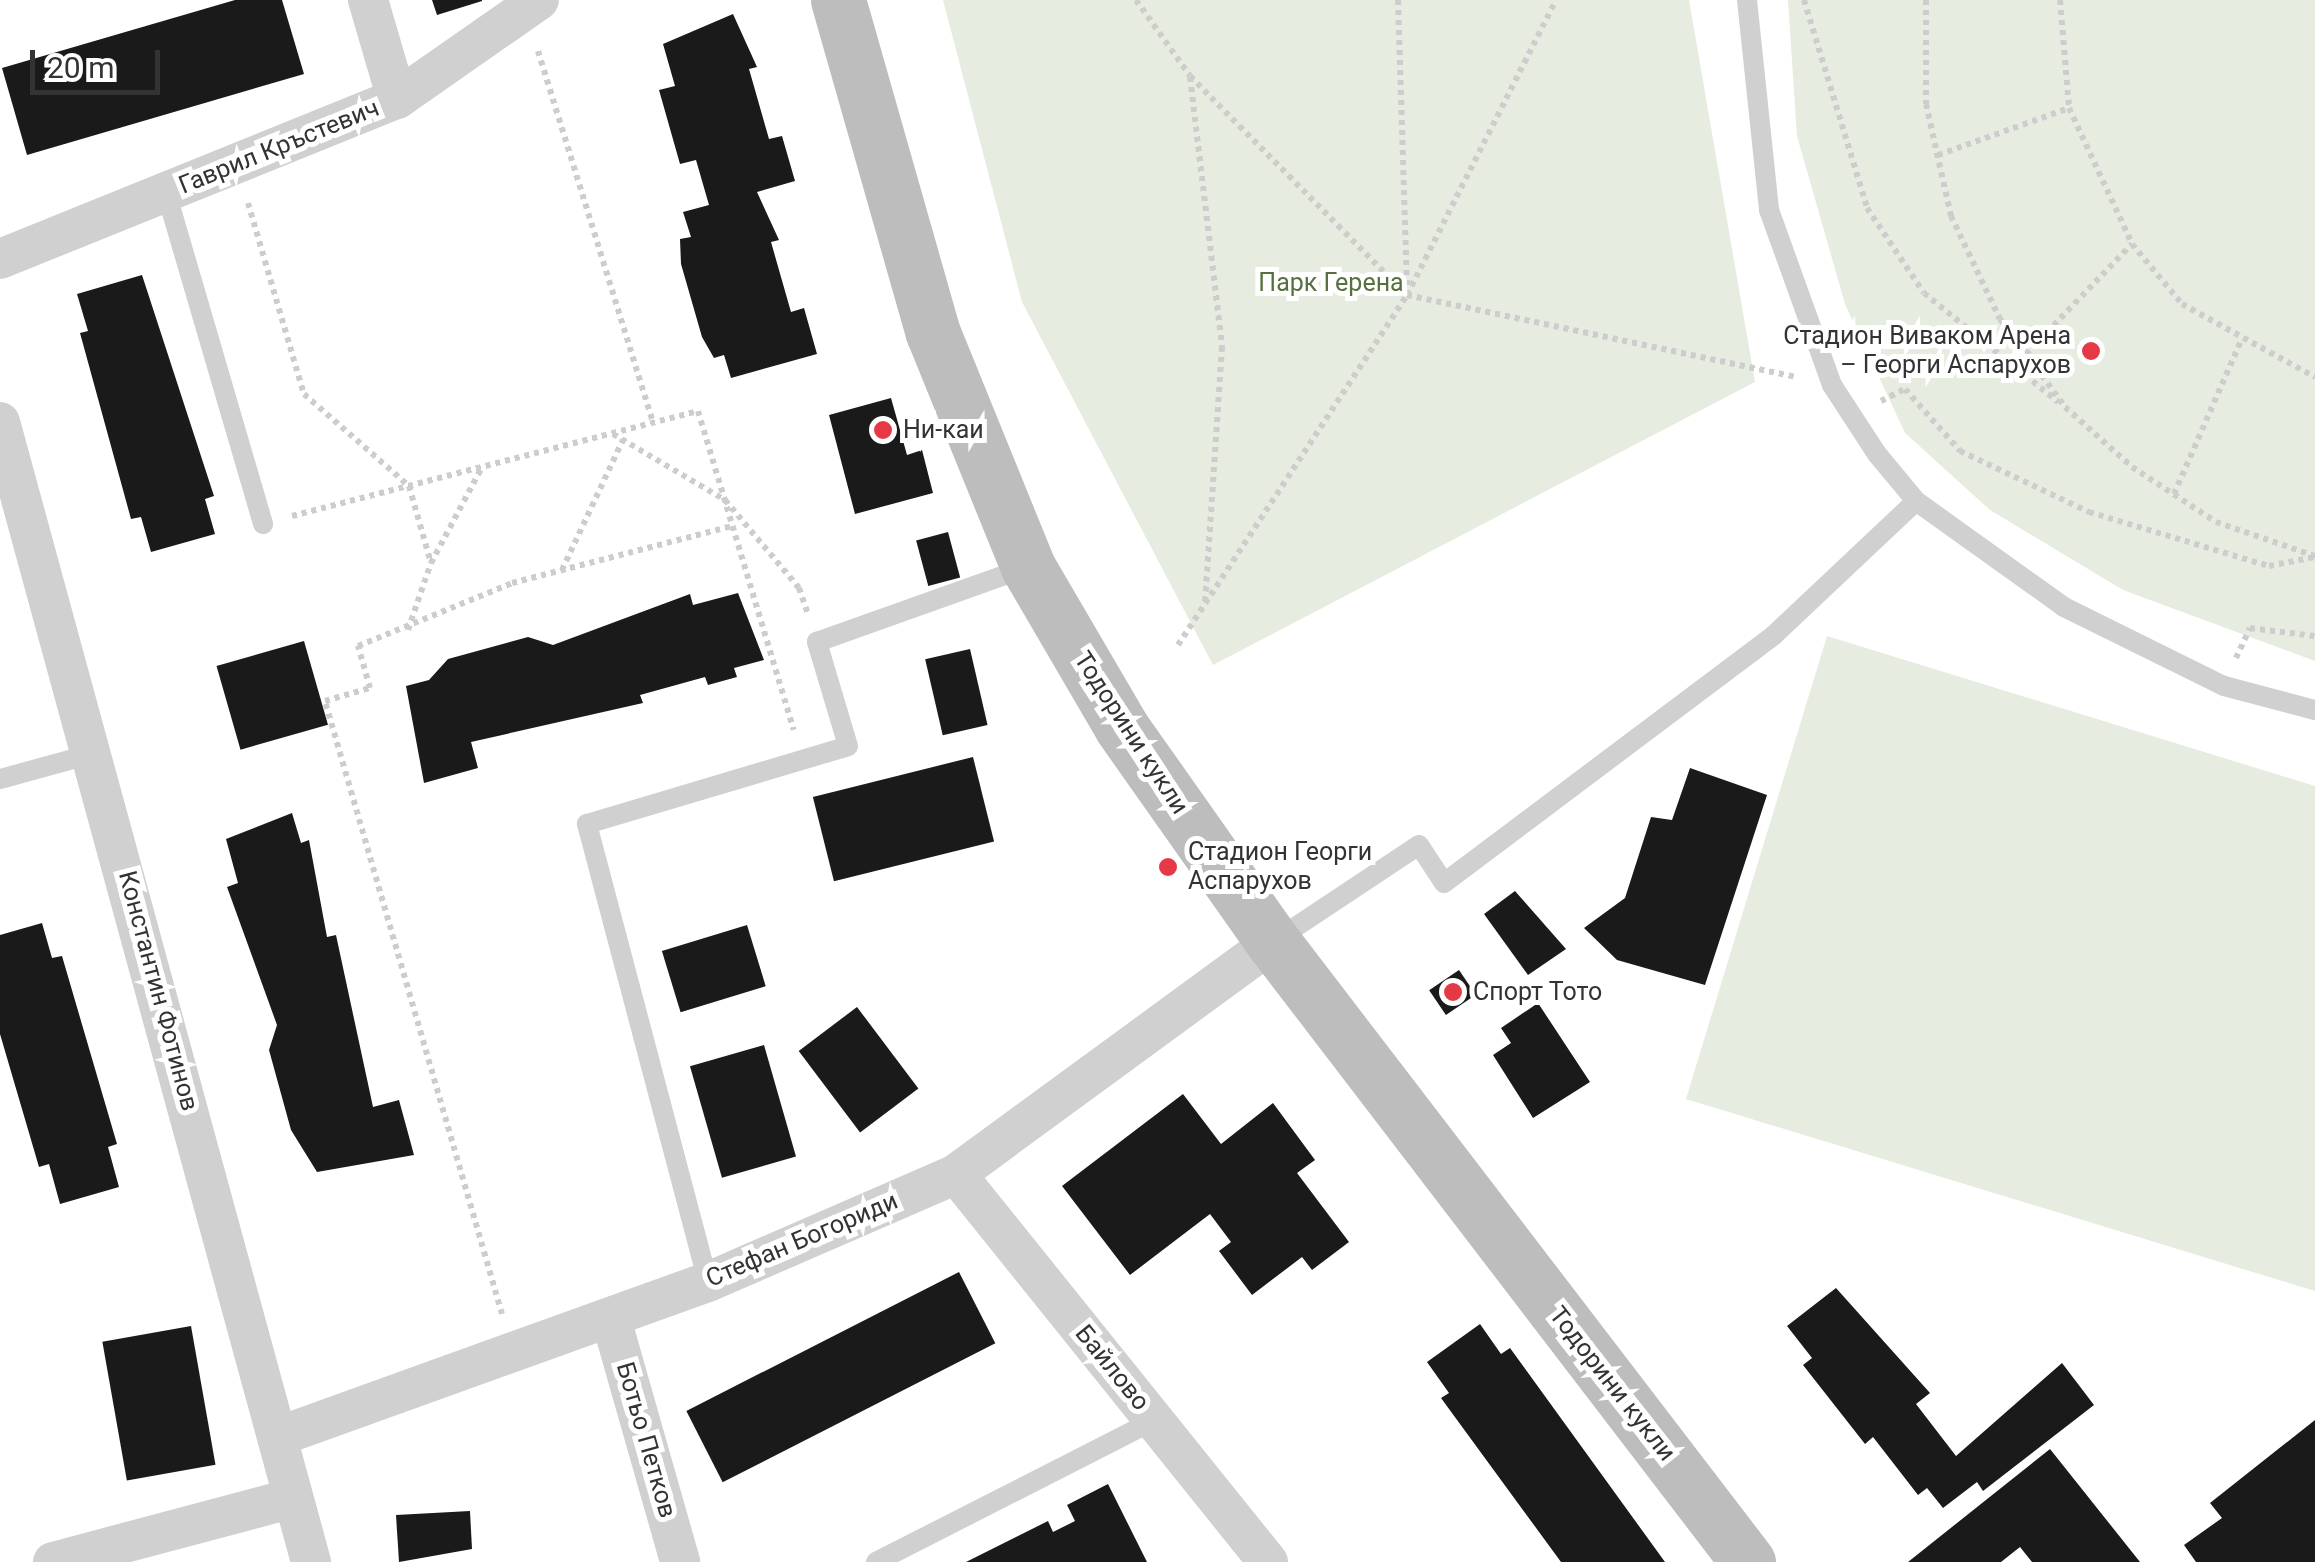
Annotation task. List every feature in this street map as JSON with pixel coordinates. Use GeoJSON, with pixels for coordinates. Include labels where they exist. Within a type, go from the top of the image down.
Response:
{"type":"FeatureCollection","features":[{"type":"Feature","properties":{"kind":"street"},"geometry":{"type":"LineString","coordinates":[[368,0],[397,99]]}},
{"type":"Feature","properties":{"kind":"street","name":"Тодорини кукли"},"geometry":{"type":"LineString","coordinates":[[838,0],[934,333],[1028,567],[1122,728],[1274,942],[1748,1562]]}},
{"type":"Feature","properties":{"kind":"street","name":"Гаврил Кръстевич"},"geometry":{"type":"LineString","coordinates":[[0,259],[166,192],[238,169],[397,99],[532,4]]}},
{"type":"Feature","properties":{"kind":"street","name":"Константин Фотинов"},"geometry":{"type":"LineString","coordinates":[[0,422],[95,753],[311,1562]]}},
{"type":"Feature","properties":{"kind":"street","name":"Стефан Богориди"},"geometry":{"type":"LineString","coordinates":[[278,1437],[708,1282],[956,1174],[1274,942]]}},
{"type":"Feature","properties":{"kind":"street","name":"Байлово"},"geometry":{"type":"LineString","coordinates":[[956,1174],[1268,1562]]}},
{"type":"Feature","properties":{"kind":"street","name":"Ботьо Петков"},"geometry":{"type":"LineString","coordinates":[[611,1318],[680,1562]]}},
{"type":"Feature","properties":{"kind":"street"},"geometry":{"type":"LineString","coordinates":[[53,1562],[292,1498]]}},
{"type":"Feature","properties":{"kind":"lane"},"geometry":{"type":"LineString","coordinates":[[1747,0],[1768,210],[1832,385],[1851,417],[1916,501],[2064,607],[2224,686],[2315,710]]}},
{"type":"Feature","properties":{"kind":"lane"},"geometry":{"type":"LineString","coordinates":[[166,192],[263,524]]}},
{"type":"Feature","properties":{"kind":"lane"},"geometry":{"type":"LineString","coordinates":[[1274,942],[1418,845],[1444,883],[1774,636],[1916,501]]}},
{"type":"Feature","properties":{"kind":"lane"},"geometry":{"type":"LineString","coordinates":[[708,1282],[587,824],[848,746],[817,642],[1028,567]]}},
{"type":"Feature","properties":{"kind":"lane"},"geometry":{"type":"LineString","coordinates":[[0,779],[95,753]]}},
{"type":"Feature","properties":{"kind":"lane"},"geometry":{"type":"LineString","coordinates":[[876,1562],[1154,1420]]}},
{"type":"Feature","properties":{"kind":"path"},"geometry":{"type":"LineString","coordinates":[[1136,0],[1190,76],[1406,295],[1832,385]]}},
{"type":"Feature","properties":{"kind":"path"},"geometry":{"type":"LineString","coordinates":[[1398,0],[1406,295]]}},
{"type":"Feature","properties":{"kind":"path"},"geometry":{"type":"LineString","coordinates":[[1178,645],[1406,295],[1556,0]]}},
{"type":"Feature","properties":{"kind":"path"},"geometry":{"type":"LineString","coordinates":[[1804,0],[1866,208],[1924,293],[2174,494],[2216,522],[2315,556]]}},
{"type":"Feature","properties":{"kind":"path"},"geometry":{"type":"LineString","coordinates":[[1926,0],[1926,104],[1951,216],[2026,354],[2065,407]]}},
{"type":"Feature","properties":{"kind":"path"},"geometry":{"type":"LineString","coordinates":[[2060,0],[2069,108],[2132,244],[2182,304],[2241,342],[2315,377]]}},
{"type":"Feature","properties":{"kind":"path"},"geometry":{"type":"LineString","coordinates":[[532,4],[653,422]]}},
{"type":"Feature","properties":{"kind":"path"},"geometry":{"type":"LineString","coordinates":[[1190,76],[1222,347],[1204,603]]}},
{"type":"Feature","properties":{"kind":"path"},"geometry":{"type":"LineString","coordinates":[[1938,155],[2069,108]]}},
{"type":"Feature","properties":{"kind":"path"},"geometry":{"type":"LineString","coordinates":[[238,169],[304,394],[409,486],[431,563]]}},
{"type":"Feature","properties":{"kind":"path"},"geometry":{"type":"LineString","coordinates":[[2026,354],[2132,244]]}},
{"type":"Feature","properties":{"kind":"path"},"geometry":{"type":"LineString","coordinates":[[2174,494],[2241,342]]}},
{"type":"Feature","properties":{"kind":"path"},"geometry":{"type":"LineString","coordinates":[[1851,417],[1904,390],[1934,429],[2012,482],[2269,566],[2315,556]]}},
{"type":"Feature","properties":{"kind":"path"},"geometry":{"type":"LineString","coordinates":[[263,524],[698,411],[802,760]]}},
{"type":"Feature","properties":{"kind":"path"},"geometry":{"type":"LineString","coordinates":[[612,433],[725,500],[800,588],[817,642]]}},
{"type":"Feature","properties":{"kind":"path"},"geometry":{"type":"LineString","coordinates":[[562,570],[623,440]]}},
{"type":"Feature","properties":{"kind":"path"},"geometry":{"type":"LineString","coordinates":[[408,632],[431,563],[482,467]]}},
{"type":"Feature","properties":{"kind":"path"},"geometry":{"type":"LineString","coordinates":[[513,1354],[324,701],[370,688],[358,646],[408,632],[562,570],[732,526]]}},
{"type":"Feature","properties":{"kind":"path"},"geometry":{"type":"LineString","coordinates":[[2224,686],[2250,628],[2315,636]]}},
{"type":"Feature","properties":{"kind":"green space","name":"Парк Герена"},"geometry":{"type":"Polygon","coordinates":[[[943,0],[1689,0],[1755,382],[1213,665],[1022,302],[943,0]]]}},
{"type":"Feature","properties":{"kind":"green space","name":"Стадион Виваком Арена – Георги Аспарухов"},"geometry":{"type":"Polygon","coordinates":[[[1788,0],[2315,0],[2315,661],[2123,590],[1990,510],[1905,433],[1845,304],[1797,136],[1788,0]]]}},
{"type":"Feature","properties":{"kind":"green space"},"geometry":{"type":"Polygon","coordinates":[[[1827,636],[2315,786],[2315,1291],[1686,1099],[1827,636]]]}},
{"type":"Feature","properties":{"kind":"building"},"geometry":{"type":"Polygon","coordinates":[[[235,0],[282,0],[304,74],[27,155],[2,68],[235,0]]]}},
{"type":"Feature","properties":{"kind":"building"},"geometry":{"type":"Polygon","coordinates":[[[432,0],[482,0],[482,1],[437,15],[432,0]]]}},
{"type":"Feature","properties":{"kind":"building"},"geometry":{"type":"Polygon","coordinates":[[[733,14],[757,67],[749,69],[769,139],[782,136],[795,181],[757,192],[779,240],[771,242],[791,312],[804,308],[817,354],[731,378],[724,355],[714,358],[702,337],[681,264],[680,239],[691,237],[683,212],[709,205],[696,160],[680,164],[659,90],[675,86],[663,44],[733,14]]]}},
{"type":"Feature","properties":{"kind":"building"},"geometry":{"type":"Polygon","coordinates":[[[142,275],[214,496],[205,499],[215,534],[151,552],[141,517],[131,519],[80,333],[88,331],[77,294],[142,275]]]}},
{"type":"Feature","properties":{"kind":"building"},"geometry":{"type":"Polygon","coordinates":[[[891,398],[907,455],[922,450],[933,493],[855,514],[829,415],[891,398]]]}},
{"type":"Feature","properties":{"kind":"building"},"geometry":{"type":"Polygon","coordinates":[[[948,532],[960,577],[928,586],[916,541],[948,532]]]}},
{"type":"Feature","properties":{"kind":"building"},"geometry":{"type":"Polygon","coordinates":[[[738,593],[764,660],[734,668],[737,677],[708,685],[705,677],[640,695],[643,703],[471,742],[478,768],[424,783],[406,686],[429,680],[448,659],[528,637],[553,645],[690,594],[693,605],[738,593]]]}},
{"type":"Feature","properties":{"kind":"building"},"geometry":{"type":"Polygon","coordinates":[[[304,641],[328,725],[241,750],[217,666],[304,641]]]}},
{"type":"Feature","properties":{"kind":"building"},"geometry":{"type":"Polygon","coordinates":[[[970,649],[988,725],[943,735],[925,659],[970,649]]]}},
{"type":"Feature","properties":{"kind":"building"},"geometry":{"type":"Polygon","coordinates":[[[973,757],[994,841],[834,881],[813,797],[973,757]]]}},
{"type":"Feature","properties":{"kind":"building"},"geometry":{"type":"Polygon","coordinates":[[[1690,768],[1767,795],[1705,985],[1617,960],[1584,928],[1625,898],[1651,817],[1672,820],[1690,768]]]}},
{"type":"Feature","properties":{"kind":"building"},"geometry":{"type":"Polygon","coordinates":[[[292,813],[301,843],[309,840],[327,937],[336,935],[373,1107],[399,1100],[414,1155],[317,1172],[291,1130],[269,1050],[277,1025],[227,887],[238,883],[226,839],[292,813]]]}},
{"type":"Feature","properties":{"kind":"building"},"geometry":{"type":"Polygon","coordinates":[[[1515,891],[1566,949],[1528,975],[1484,914],[1515,891]]]}},
{"type":"Feature","properties":{"kind":"building"},"geometry":{"type":"Polygon","coordinates":[[[42,923],[52,958],[62,956],[117,1144],[108,1147],[119,1187],[60,1204],[49,1164],[39,1167],[0,1034],[0,935],[42,923]]]}},
{"type":"Feature","properties":{"kind":"building"},"geometry":{"type":"Polygon","coordinates":[[[747,925],[766,986],[681,1012],[662,951],[747,925]]]}},
{"type":"Feature","properties":{"kind":"building","name":"Спорт Тото"},"geometry":{"type":"Polygon","coordinates":[[[1459,970],[1476,995],[1446,1015],[1429,990],[1459,970]]]}},
{"type":"Feature","properties":{"kind":"building"},"geometry":{"type":"Polygon","coordinates":[[[1538,1003],[1590,1082],[1533,1118],[1493,1055],[1511,1043],[1501,1028],[1538,1003]]]}},
{"type":"Feature","properties":{"kind":"building"},"geometry":{"type":"Polygon","coordinates":[[[857,1007],[918,1088],[860,1132],[799,1051],[857,1007]]]}},
{"type":"Feature","properties":{"kind":"building"},"geometry":{"type":"Polygon","coordinates":[[[764,1045],[796,1157],[722,1178],[690,1066],[764,1045]]]}},
{"type":"Feature","properties":{"kind":"building"},"geometry":{"type":"Polygon","coordinates":[[[1183,1094],[1221,1144],[1273,1103],[1315,1160],[1297,1173],[1349,1242],[1312,1270],[1302,1257],[1252,1295],[1219,1251],[1231,1242],[1210,1214],[1130,1275],[1062,1186],[1183,1094]]]}},
{"type":"Feature","properties":{"kind":"building"},"geometry":{"type":"Polygon","coordinates":[[[959,1272],[995,1343],[723,1482],[686,1411],[959,1272]]]}},
{"type":"Feature","properties":{"kind":"building"},"geometry":{"type":"Polygon","coordinates":[[[1836,1288],[1930,1393],[1916,1404],[1956,1456],[2062,1363],[2094,1405],[1983,1491],[1977,1482],[1943,1508],[1927,1488],[1918,1495],[1873,1437],[1865,1444],[1803,1365],[1812,1358],[1787,1326],[1836,1288]]]}},
{"type":"Feature","properties":{"kind":"building"},"geometry":{"type":"Polygon","coordinates":[[[1480,1324],[1501,1354],[1510,1348],[1665,1562],[1561,1562],[1441,1398],[1449,1393],[1427,1362],[1480,1324]]]}},
{"type":"Feature","properties":{"kind":"building"},"geometry":{"type":"Polygon","coordinates":[[[191,1326],[215,1465],[127,1480],[102,1342],[191,1326]]]}},
{"type":"Feature","properties":{"kind":"building"},"geometry":{"type":"Polygon","coordinates":[[[2315,1420],[2315,1562],[2196,1562],[2184,1545],[2222,1518],[2210,1503],[2315,1420]]]}},
{"type":"Feature","properties":{"kind":"building"},"geometry":{"type":"Polygon","coordinates":[[[2050,1449],[2140,1562],[2032,1562],[2020,1547],[2001,1562],[1908,1562],[2050,1449]]]}},
{"type":"Feature","properties":{"kind":"building"},"geometry":{"type":"Polygon","coordinates":[[[1108,1484],[1147,1562],[966,1562],[1048,1521],[1053,1532],[1075,1521],[1067,1505],[1108,1484]]]}},
{"type":"Feature","properties":{"kind":"building"},"geometry":{"type":"Polygon","coordinates":[[[470,1511],[472,1549],[399,1562],[396,1515],[470,1511]]]}},
{"type":"Feature","properties":{"kind":"place","name":"Стадион Виваком Арена – Георги Аспарухов"},"geometry":{"type":"Point","coordinates":[2091,351]}},
{"type":"Feature","properties":{"kind":"place","name":"Ни-каи"},"geometry":{"type":"Point","coordinates":[883,430]}},
{"type":"Feature","properties":{"kind":"place","name":"Стадион Георги Аспарухов"},"geometry":{"type":"Point","coordinates":[1168,867]}},
{"type":"Feature","properties":{"kind":"place","name":"Спорт Тото"},"geometry":{"type":"Point","coordinates":[1453,992]}}]}
